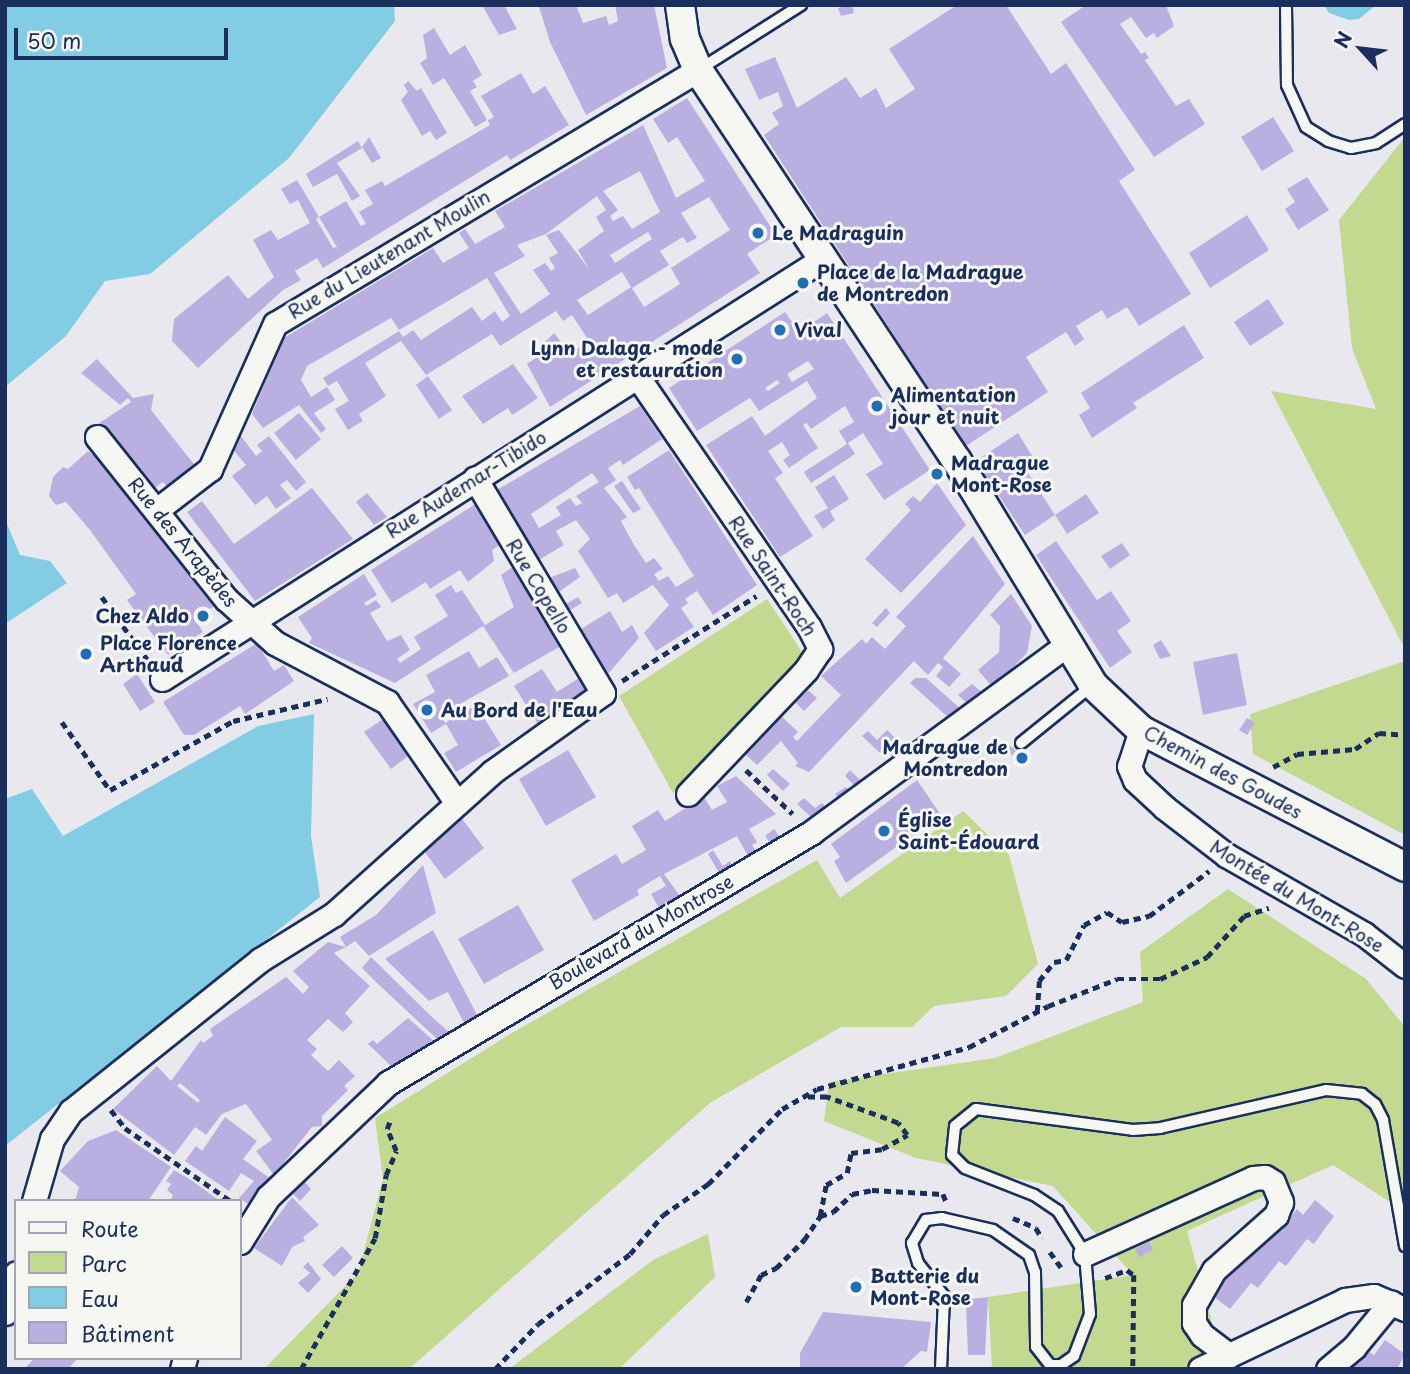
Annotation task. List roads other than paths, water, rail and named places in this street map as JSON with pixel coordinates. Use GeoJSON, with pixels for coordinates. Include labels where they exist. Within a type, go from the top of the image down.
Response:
{"type":"FeatureCollection","features":[{"type":"Feature","properties":{"kind":"street","name":"Chemin des Goudes"},"geometry":{"type":"LineString","coordinates":[[680,5],[685,39],[698,70],[957,461],[1066,646],[1093,685],[1142,730],[1405,867]]}},
{"type":"Feature","properties":{"kind":"street","name":"Rue du Lieutenant Moulin"},"geometry":{"type":"LineString","coordinates":[[158,509],[210,469],[275,324],[698,70]]}},
{"type":"Feature","properties":{"kind":"street","name":"Rue Audemar-Tibido"},"geometry":{"type":"LineString","coordinates":[[162,679],[474,478],[824,258]]}},
{"type":"Feature","properties":{"kind":"street","name":"Rue Saint-Roch"},"geometry":{"type":"LineString","coordinates":[[637,376],[809,627],[820,649],[806,670],[688,794]]}},
{"type":"Feature","properties":{"kind":"street","name":"Rue des Arapèdes"},"geometry":{"type":"LineString","coordinates":[[97,438],[158,509],[226,599],[250,622],[289,651],[354,684],[393,709],[457,803]]}},
{"type":"Feature","properties":{"kind":"street","name":"Rue Copello"},"geometry":{"type":"LineString","coordinates":[[457,803],[499,767],[603,693],[474,478]]}},
{"type":"Feature","properties":{"kind":"street","name":"Boulevard du Montrose"},"geometry":{"type":"LineString","coordinates":[[242,1239],[268,1197],[388,1083],[812,832],[1066,646]]}},
{"type":"Feature","properties":{"kind":"street","name":"Montée du Mont-Rose"},"geometry":{"type":"LineString","coordinates":[[1142,730],[1128,757],[1135,780],[1226,855],[1364,934],[1405,965]]}},
{"type":"Feature","properties":{"kind":"street"},"geometry":{"type":"LineString","coordinates":[[35,1199],[56,1131],[95,1091],[260,960],[334,914],[457,803]]}},
{"type":"Feature","properties":{"kind":"street"},"geometry":{"type":"LineString","coordinates":[[1085,1254],[1253,1178],[1265,1177],[1277,1188],[1279,1209],[1214,1270],[1194,1304],[1195,1322],[1202,1335],[1229,1355]]}},
{"type":"Feature","properties":{"kind":"street"},"geometry":{"type":"LineString","coordinates":[[5,1314],[14,1280]]}},
{"type":"Feature","properties":{"kind":"street"},"geometry":{"type":"LineString","coordinates":[[1200,1369],[1345,1300],[1374,1296],[1398,1306],[1328,1369]]}},
{"type":"Feature","properties":{"kind":"lane"},"geometry":{"type":"LineString","coordinates":[[698,70],[801,5]]}},
{"type":"Feature","properties":{"kind":"lane"},"geometry":{"type":"LineString","coordinates":[[1286,5],[1287,85],[1306,127],[1328,141],[1351,148],[1376,143],[1405,124]]}},
{"type":"Feature","properties":{"kind":"lane"},"geometry":{"type":"LineString","coordinates":[[1021,743],[1093,685]]}},
{"type":"Feature","properties":{"kind":"lane"},"geometry":{"type":"LineString","coordinates":[[941,1369],[944,1296],[918,1263],[912,1243],[926,1220],[942,1218],[993,1230],[1029,1255],[1035,1272],[1036,1346],[1050,1365],[1069,1361],[1083,1342],[1090,1314],[1091,1282],[1085,1254],[1073,1230],[1047,1202],[957,1162],[951,1135],[961,1118],[987,1108],[1108,1129],[1160,1128],[1311,1093],[1355,1092],[1375,1104],[1383,1119],[1405,1245]]}},
{"type":"Feature","properties":{"kind":"water"},"geometry":{"type":"Polygon","coordinates":[[[5,5],[394,5],[395,21],[289,158],[150,274],[105,281],[66,336],[5,387],[5,5]]]}},
{"type":"Feature","properties":{"kind":"water"},"geometry":{"type":"Polygon","coordinates":[[[1324,5],[1376,5],[1359,19],[1349,20],[1329,13],[1324,5]]]}},
{"type":"Feature","properties":{"kind":"water"},"geometry":{"type":"Polygon","coordinates":[[[5,519],[20,555],[50,561],[67,583],[5,624],[5,519]]]}},
{"type":"Feature","properties":{"kind":"water"},"geometry":{"type":"Polygon","coordinates":[[[314,714],[311,836],[320,897],[5,1146],[5,799],[32,789],[63,836],[258,726],[314,714]]]}},
{"type":"Feature","properties":{"kind":"place","name":"Le Madraguin"},"geometry":{"type":"Point","coordinates":[758,233]}},
{"type":"Feature","properties":{"kind":"place","name":"Place de la Madrague de Montredon"},"geometry":{"type":"Point","coordinates":[803,283]}},
{"type":"Feature","properties":{"kind":"place","name":"Vival"},"geometry":{"type":"Point","coordinates":[780,330]}},
{"type":"Feature","properties":{"kind":"place","name":"Lynn Dalaga - mode et restauration"},"geometry":{"type":"Point","coordinates":[737,359]}},
{"type":"Feature","properties":{"kind":"place","name":"Alimentation jour et nuit"},"geometry":{"type":"Point","coordinates":[877,406]}},
{"type":"Feature","properties":{"kind":"place","name":"Madrague Mont-Rose"},"geometry":{"type":"Point","coordinates":[937,474]}},
{"type":"Feature","properties":{"kind":"place","name":"Chez Aldo"},"geometry":{"type":"Point","coordinates":[203,616]}},
{"type":"Feature","properties":{"kind":"place","name":"Place Florence Arthaud"},"geometry":{"type":"Point","coordinates":[86,654]}},
{"type":"Feature","properties":{"kind":"place","name":"Au Bord de l'Eau"},"geometry":{"type":"Point","coordinates":[427,710]}},
{"type":"Feature","properties":{"kind":"place","name":"Madrague de Montredon"},"geometry":{"type":"Point","coordinates":[1022,758]}},
{"type":"Feature","properties":{"kind":"place","name":"Église Saint-Édouard"},"geometry":{"type":"Point","coordinates":[884,831]}},
{"type":"Feature","properties":{"kind":"place","name":"Batterie du Mont-Rose"},"geometry":{"type":"Point","coordinates":[856,1287]}}]}
